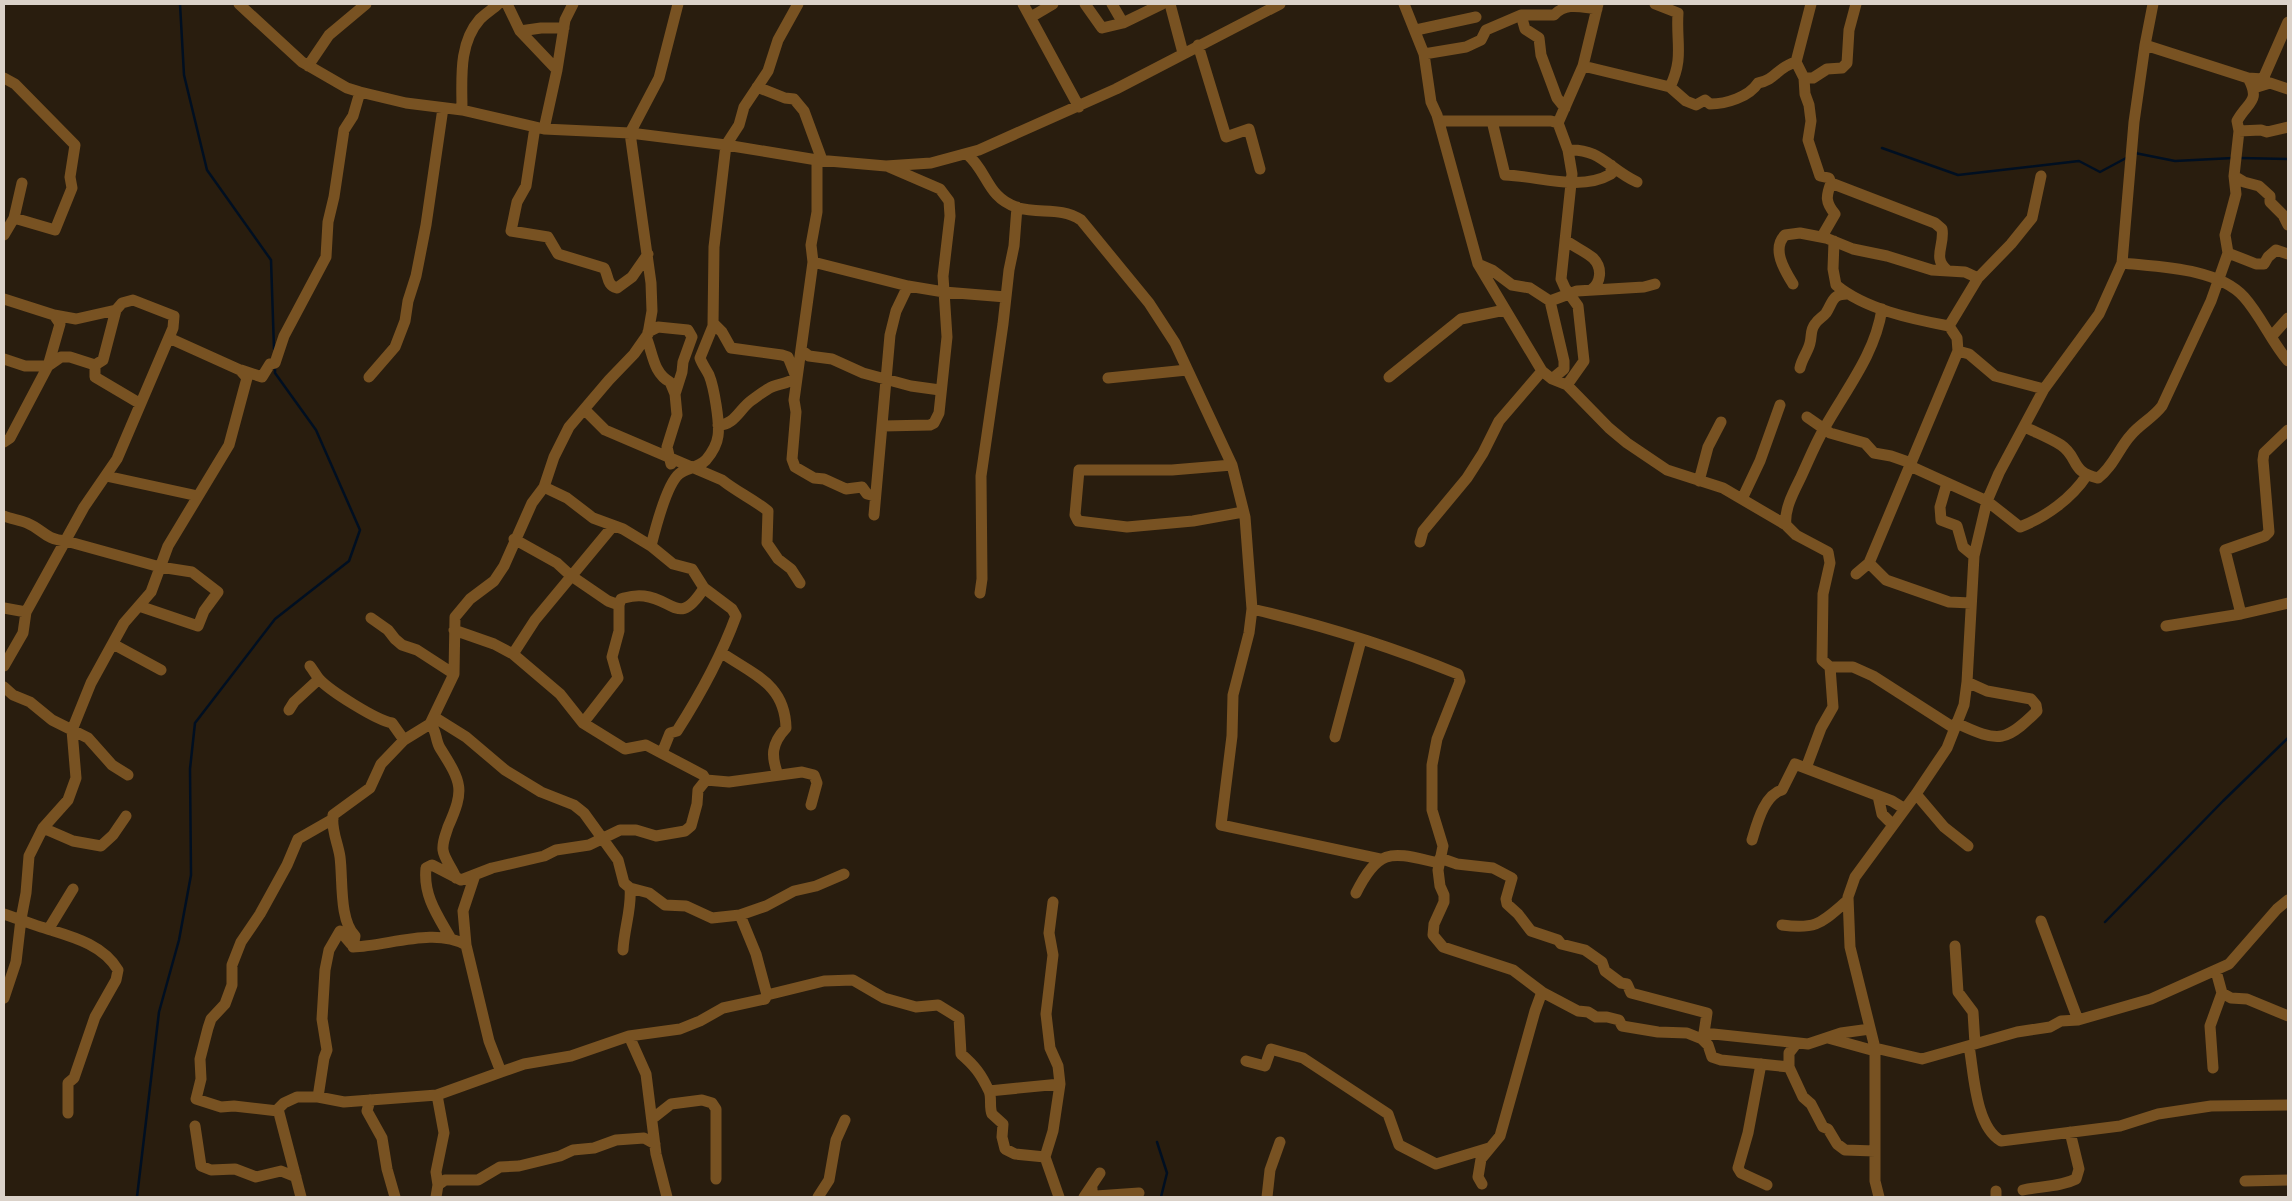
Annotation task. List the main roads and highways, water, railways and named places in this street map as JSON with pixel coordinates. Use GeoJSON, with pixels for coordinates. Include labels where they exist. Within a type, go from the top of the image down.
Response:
{"type":"FeatureCollection","features":[{"type":"Feature","properties":{"kind":"waterway"},"geometry":{"type":"LineString","coordinates":[[180,4],[184,75],[207,170],[271,260],[274,349]]}},
{"type":"Feature","properties":{"kind":"waterway"},"geometry":{"type":"LineString","coordinates":[[1882,148],[1958,175],[2079,161],[2100,172],[2128,157]]}},
{"type":"Feature","properties":{"kind":"waterway"},"geometry":{"type":"LineString","coordinates":[[2135,153],[2175,161],[2233,158]]}},
{"type":"Feature","properties":{"kind":"waterway"},"geometry":{"type":"LineString","coordinates":[[2239,158],[2288,159]]}},
{"type":"Feature","properties":{"kind":"waterway"},"geometry":{"type":"LineString","coordinates":[[137,1197],[159,1012],[179,940],[191,875],[190,769],[195,723],[275,619],[349,561],[360,530],[316,430],[275,373],[275,367]]}},
{"type":"Feature","properties":{"kind":"waterway"},"geometry":{"type":"LineString","coordinates":[[2105,922],[2223,801],[2288,738]]}},
{"type":"Feature","properties":{"kind":"waterway"},"geometry":{"type":"LineString","coordinates":[[1157,1142],[1167,1173],[1161,1197]]}}]}
